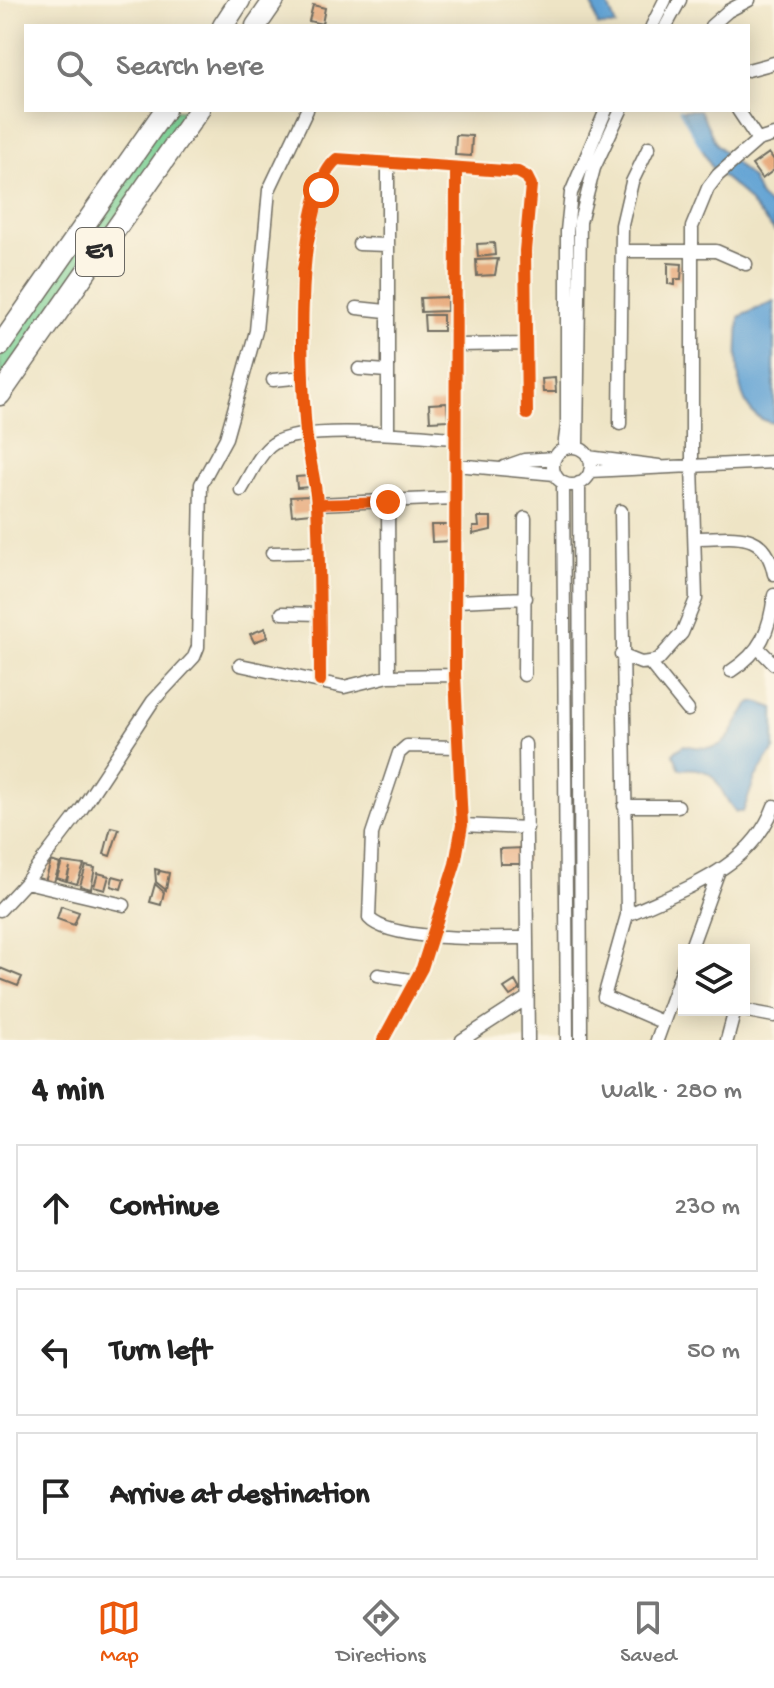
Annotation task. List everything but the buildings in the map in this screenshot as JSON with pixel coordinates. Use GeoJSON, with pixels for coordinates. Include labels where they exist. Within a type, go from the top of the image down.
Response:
{"type":"FeatureCollection","features":[{"type":"Feature","properties":{"kind":"highway"},"geometry":{"type":"LineString","coordinates":[[224,24],[240,0]]}},
{"type":"Feature","properties":{"kind":"highway"},"geometry":{"type":"LineString","coordinates":[[257,24],[274,0]]}},
{"type":"Feature","properties":{"kind":"highway","name":"E1"},"geometry":{"type":"LineString","coordinates":[[0,346],[164,112]]}},
{"type":"Feature","properties":{"kind":"highway","name":"E1"},"geometry":{"type":"LineString","coordinates":[[0,395],[198,112]]}},
{"type":"Feature","properties":{"kind":"street"},"geometry":{"type":"LineString","coordinates":[[653,24],[665,0]]}},
{"type":"Feature","properties":{"kind":"street"},"geometry":{"type":"LineString","coordinates":[[667,24],[680,0]]}},
{"type":"Feature","properties":{"kind":"street"},"geometry":{"type":"LineString","coordinates":[[713,24],[728,11],[749,0]]}},
{"type":"Feature","properties":{"kind":"street"},"geometry":{"type":"LineString","coordinates":[[750,69],[774,63]]}},
{"type":"Feature","properties":{"kind":"street"},"geometry":{"type":"LineString","coordinates":[[0,910],[26,882],[81,810],[153,701],[194,657],[198,647],[201,484],[226,438],[256,331],[269,190],[306,112]]}},
{"type":"Feature","properties":{"kind":"street"},"geometry":{"type":"LineString","coordinates":[[567,1040],[559,479],[567,425],[567,231],[571,193],[605,112]]}},
{"type":"Feature","properties":{"kind":"street"},"geometry":{"type":"LineString","coordinates":[[565,451],[580,222],[594,168],[620,112]]}},
{"type":"Feature","properties":{"kind":"street"},"geometry":{"type":"LineString","coordinates":[[739,112],[758,140]]}},
{"type":"Feature","properties":{"kind":"street"},"geometry":{"type":"LineString","coordinates":[[621,655],[641,663],[658,660],[691,618],[698,579],[692,464],[690,252],[699,208],[718,175],[758,140],[774,135]]}},
{"type":"Feature","properties":{"kind":"street"},"geometry":{"type":"LineString","coordinates":[[620,424],[622,251],[626,204],[649,147]]}},
{"type":"Feature","properties":{"kind":"street"},"geometry":{"type":"LineString","coordinates":[[320,681],[317,504],[306,434],[302,269],[330,164],[346,157],[518,172],[527,177],[531,185],[525,251],[527,414]]}},
{"type":"Feature","properties":{"kind":"street"},"geometry":{"type":"LineString","coordinates":[[388,163],[388,434]]}},
{"type":"Feature","properties":{"kind":"street"},"geometry":{"type":"LineString","coordinates":[[527,177],[540,168]]}},
{"type":"Feature","properties":{"kind":"street"},"geometry":{"type":"LineString","coordinates":[[383,1040],[416,981],[455,864],[462,825],[455,675],[456,169]]}},
{"type":"Feature","properties":{"kind":"street"},"geometry":{"type":"LineString","coordinates":[[359,244],[387,245]]}},
{"type":"Feature","properties":{"kind":"street"},"geometry":{"type":"LineString","coordinates":[[622,251],[716,251],[746,264]]}},
{"type":"Feature","properties":{"kind":"street"},"geometry":{"type":"LineString","coordinates":[[357,308],[386,311]]}},
{"type":"Feature","properties":{"kind":"street"},"geometry":{"type":"LineString","coordinates":[[457,345],[526,344]]}},
{"type":"Feature","properties":{"kind":"street"},"geometry":{"type":"LineString","coordinates":[[359,369],[387,371]]}},
{"type":"Feature","properties":{"kind":"street"},"geometry":{"type":"LineString","coordinates":[[273,380],[304,377]]}},
{"type":"Feature","properties":{"kind":"street"},"geometry":{"type":"LineString","coordinates":[[241,490],[272,444],[306,434],[456,438]]}},
{"type":"Feature","properties":{"kind":"street"},"geometry":{"type":"LineString","coordinates":[[504,467],[565,451],[659,466],[774,462]]}},
{"type":"Feature","properties":{"kind":"street"},"geometry":{"type":"LineString","coordinates":[[588,457],[590,471]]}},
{"type":"Feature","properties":{"kind":"street"},"geometry":{"type":"LineString","coordinates":[[456,465],[504,467],[579,483]]}},
{"type":"Feature","properties":{"kind":"street"},"geometry":{"type":"LineString","coordinates":[[581,1040],[579,483],[590,471],[642,471],[659,466]]}},
{"type":"Feature","properties":{"kind":"street"},"geometry":{"type":"LineString","coordinates":[[317,504],[454,498]]}},
{"type":"Feature","properties":{"kind":"street"},"geometry":{"type":"LineString","coordinates":[[388,502],[389,676]]}},
{"type":"Feature","properties":{"kind":"street"},"geometry":{"type":"LineString","coordinates":[[621,511],[627,915],[604,997],[662,1022]]}},
{"type":"Feature","properties":{"kind":"street"},"geometry":{"type":"LineString","coordinates":[[524,675],[525,518]]}},
{"type":"Feature","properties":{"kind":"street"},"geometry":{"type":"LineString","coordinates":[[696,538],[751,538],[767,551],[774,574]]}},
{"type":"Feature","properties":{"kind":"street"},"geometry":{"type":"LineString","coordinates":[[272,553],[318,552]]}},
{"type":"Feature","properties":{"kind":"street"},"geometry":{"type":"LineString","coordinates":[[731,671],[759,649],[770,625],[774,595]]}},
{"type":"Feature","properties":{"kind":"street"},"geometry":{"type":"LineString","coordinates":[[457,601],[526,598]]}},
{"type":"Feature","properties":{"kind":"street"},"geometry":{"type":"LineString","coordinates":[[282,613],[319,614]]}},
{"type":"Feature","properties":{"kind":"street"},"geometry":{"type":"LineString","coordinates":[[759,649],[774,664]]}},
{"type":"Feature","properties":{"kind":"street"},"geometry":{"type":"LineString","coordinates":[[649,662],[688,710]]}},
{"type":"Feature","properties":{"kind":"street"},"geometry":{"type":"LineString","coordinates":[[240,665],[344,687],[389,676],[455,675]]}},
{"type":"Feature","properties":{"kind":"street"},"geometry":{"type":"LineString","coordinates":[[525,744],[528,1040]]}},
{"type":"Feature","properties":{"kind":"street"},"geometry":{"type":"LineString","coordinates":[[458,747],[407,746],[399,753],[372,834],[369,918],[379,926],[431,937],[527,938]]}},
{"type":"Feature","properties":{"kind":"street"},"geometry":{"type":"LineString","coordinates":[[624,806],[678,806]]}},
{"type":"Feature","properties":{"kind":"street"},"geometry":{"type":"LineString","coordinates":[[627,915],[718,873],[755,842],[774,806]]}},
{"type":"Feature","properties":{"kind":"street"},"geometry":{"type":"LineString","coordinates":[[462,825],[527,828]]}},
{"type":"Feature","properties":{"kind":"street"},"geometry":{"type":"LineString","coordinates":[[692,944],[718,873]]}},
{"type":"Feature","properties":{"kind":"street"},"geometry":{"type":"LineString","coordinates":[[26,882],[124,905]]}},
{"type":"Feature","properties":{"kind":"street"},"geometry":{"type":"LineString","coordinates":[[378,975],[416,981]]}},
{"type":"Feature","properties":{"kind":"street"},"geometry":{"type":"LineString","coordinates":[[657,1040],[678,981]]}},
{"type":"Feature","properties":{"kind":"street"},"geometry":{"type":"LineString","coordinates":[[462,1040],[527,998]]}},
{"type":"Feature","properties":{"kind":"street"},"geometry":{"type":"LineString","coordinates":[[750,1012],[774,1016]]}},
{"type":"Feature","properties":{"kind":"street"},"geometry":{"type":"LineString","coordinates":[[727,1040],[733,1016]]}},
{"type":"Feature","properties":{"kind":"green space"},"geometry":{"type":"Polygon","coordinates":[[[169,112],[191,112],[0,384],[0,353],[169,112]]]}},
{"type":"Feature","properties":{"kind":"water"},"geometry":{"type":"Polygon","coordinates":[[[591,0],[606,0],[615,24],[597,24],[591,0]]]}},
{"type":"Feature","properties":{"kind":"water"},"geometry":{"type":"Polygon","coordinates":[[[683,112],[701,112],[716,144],[752,179],[760,197],[774,210],[774,231],[740,191],[712,168],[683,112]]]}},
{"type":"Feature","properties":{"kind":"water"},"geometry":{"type":"Polygon","coordinates":[[[774,301],[774,423],[760,418],[749,409],[739,380],[738,347],[739,317],[774,301]]]}},
{"type":"Feature","properties":{"kind":"water"},"geometry":{"type":"Polygon","coordinates":[[[757,702],[774,708],[774,749],[755,778],[743,812],[736,812],[710,774],[693,768],[680,769],[673,753],[684,745],[700,748],[720,745],[732,733],[749,704],[757,702]]]}},
{"type":"Feature","properties":{"kind":"waterway"},"geometry":{"type":"LineString","coordinates":[[681,112],[702,148]]}},
{"type":"Feature","properties":{"kind":"cycle path"},"geometry":{"type":"LineString","coordinates":[[320,681],[318,526],[304,406],[302,331],[307,246],[313,209],[323,179],[337,159],[518,172],[527,177],[531,185],[525,251],[527,414]]}},
{"type":"Feature","properties":{"kind":"cycle path"},"geometry":{"type":"LineString","coordinates":[[383,1040],[422,968],[455,864],[462,825],[455,675],[456,169]]}},
{"type":"Feature","properties":{"kind":"route"},"geometry":{"type":"LineString","coordinates":[[321,190],[302,269],[301,347],[306,434],[317,504],[388,502]]}}]}
